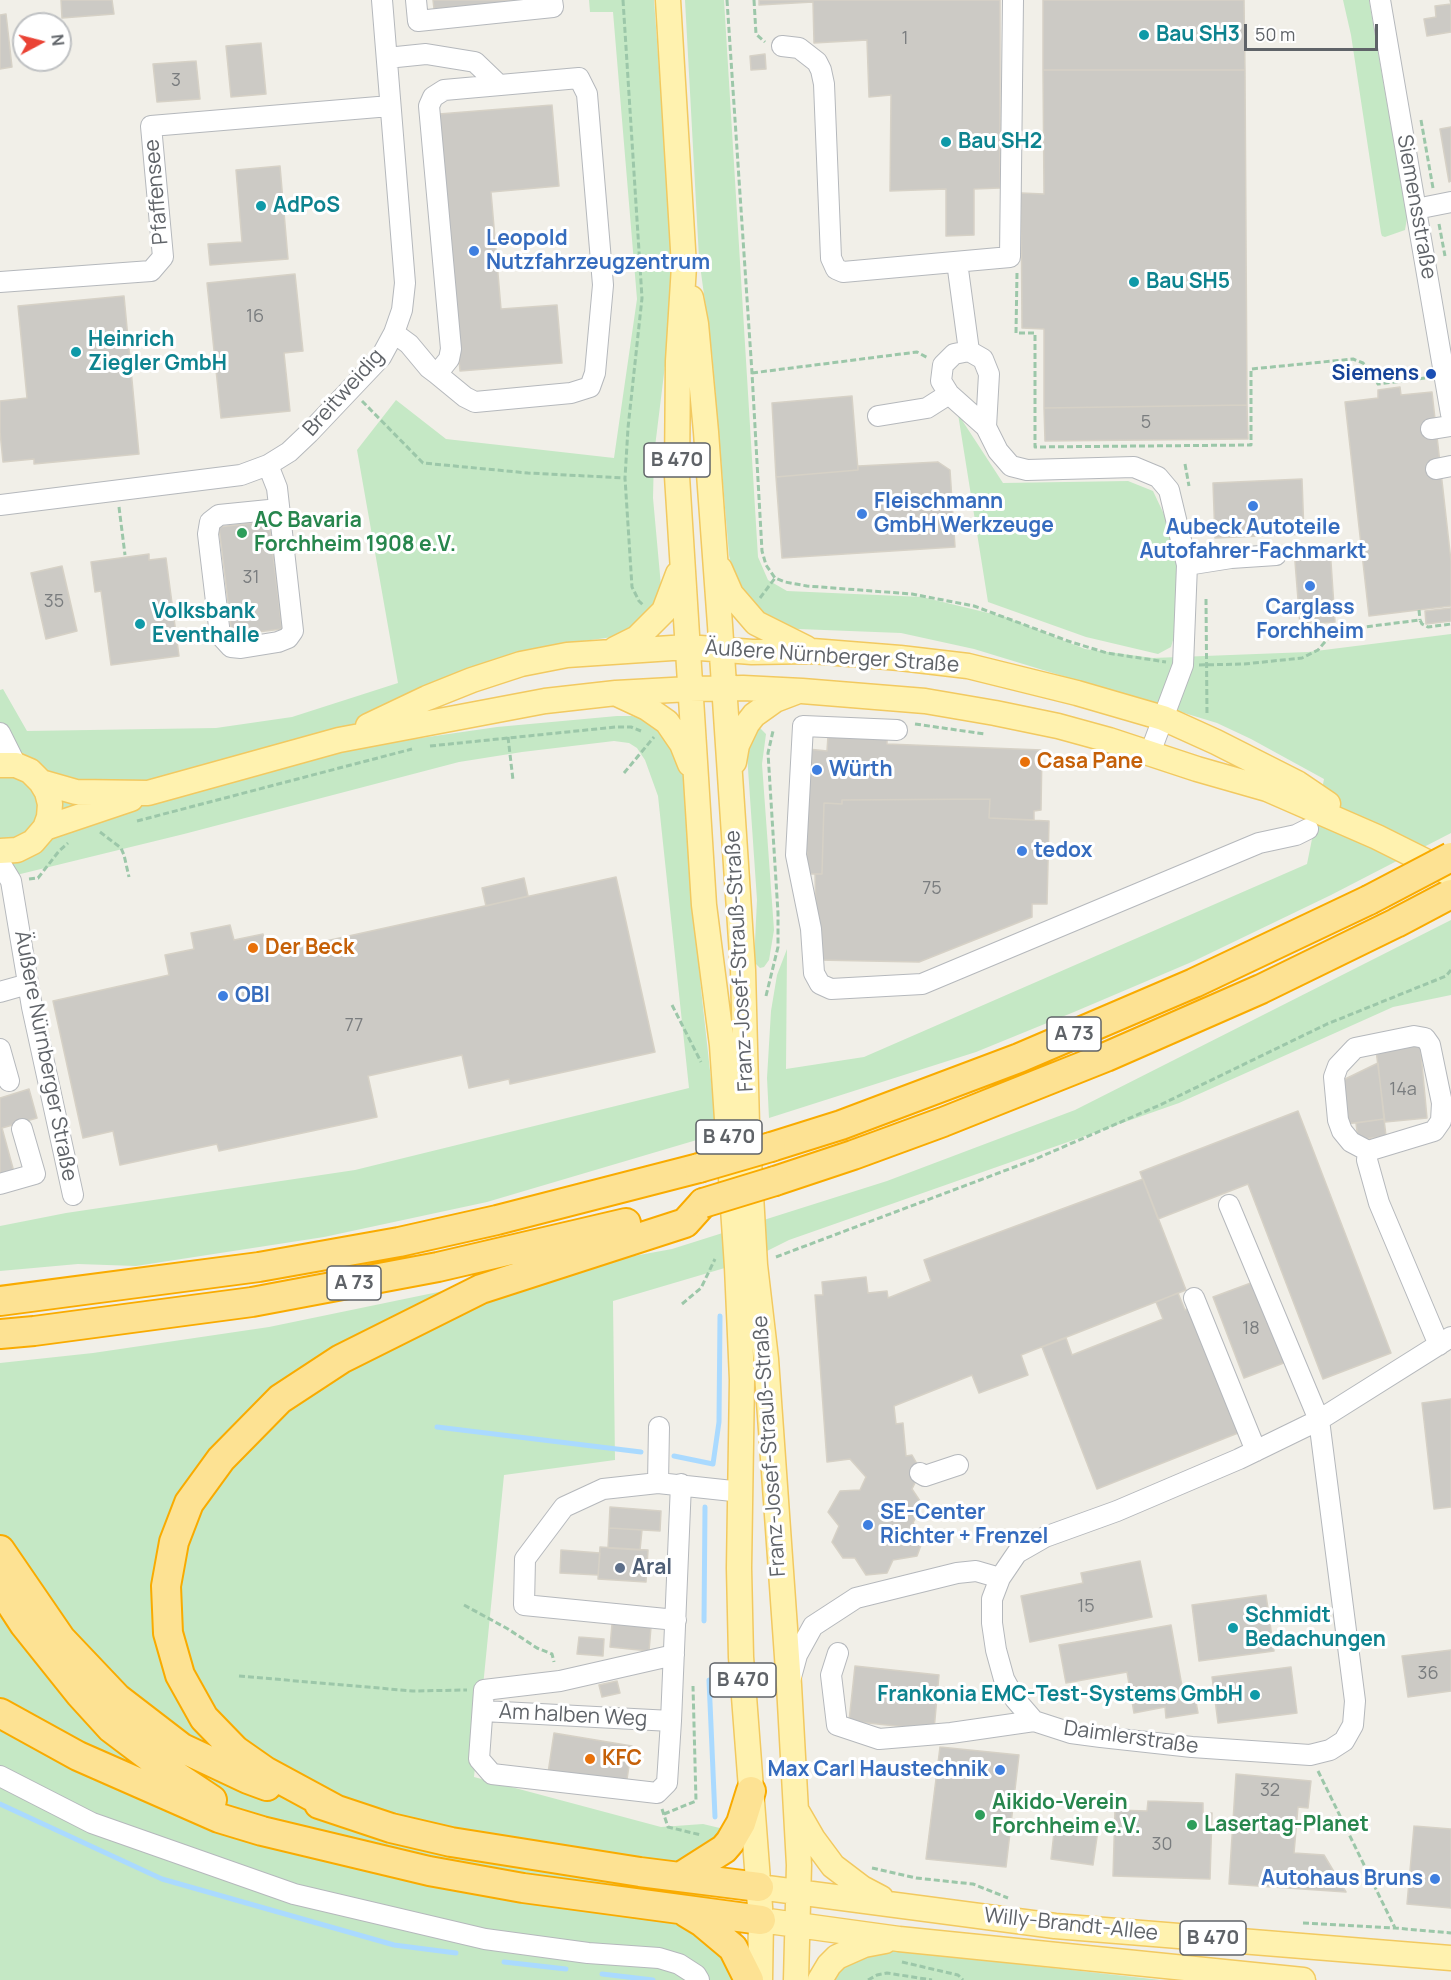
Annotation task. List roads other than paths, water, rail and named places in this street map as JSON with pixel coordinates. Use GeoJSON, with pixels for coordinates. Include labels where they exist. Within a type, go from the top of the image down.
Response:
{"type":"FeatureCollection","features":[{"type":"Feature","properties":{"kind":"highway","name":"A 73"},"geometry":{"type":"LineString","coordinates":[[0,1301],[259,1267],[399,1242],[508,1217],[771,1147],[862,1118],[1019,1058],[1194,983],[1369,900],[1451,857]]}},
{"type":"Feature","properties":{"kind":"highway","name":"A 73"},"geometry":{"type":"LineString","coordinates":[[0,1334],[252,1302],[438,1267],[576,1236],[703,1203],[853,1155],[1106,1057],[1261,988],[1451,894]]}},
{"type":"Feature","properties":{"kind":"highway"},"geometry":{"type":"LineString","coordinates":[[337,1810],[265,1771],[235,1750],[204,1718],[180,1676],[168,1633],[166,1586],[174,1542],[189,1503],[221,1459],[280,1400],[342,1359],[481,1289],[685,1222],[703,1203]]}},
{"type":"Feature","properties":{"kind":"highway"},"geometry":{"type":"LineString","coordinates":[[0,1550],[61,1638],[117,1698],[182,1748],[248,1779],[391,1828],[451,1842],[759,1887]]}},
{"type":"Feature","properties":{"kind":"highway"},"geometry":{"type":"LineString","coordinates":[[0,1587],[24,1624],[80,1694],[111,1728],[209,1799],[308,1841]]}},
{"type":"Feature","properties":{"kind":"highway"},"geometry":{"type":"LineString","coordinates":[[0,1713],[78,1756],[219,1818],[262,1831],[429,1871],[500,1884],[761,1920]]}},
{"type":"Feature","properties":{"kind":"highway"},"geometry":{"type":"LineString","coordinates":[[680,1877],[724,1849],[730,1842],[741,1823],[751,1791]]}},
{"type":"Feature","properties":{"kind":"highway"},"geometry":{"type":"LineString","coordinates":[[680,1909],[702,1922],[733,1948],[749,1980]]}},
{"type":"Feature","properties":{"kind":"main road","name":"Franz-Josef-Strauß-Straße"},"geometry":{"type":"LineString","coordinates":[[668,0],[684,266],[676,419],[677,476],[704,905],[722,1045],[730,1155],[742,1380],[739,1568],[741,1657],[761,1920],[760,1980]]}},
{"type":"Feature","properties":{"kind":"main road","name":"Franz-Josef-Strauß-Straße"},"geometry":{"type":"LineString","coordinates":[[684,266],[696,324],[731,781],[755,1265],[766,1359],[796,1811],[799,1892],[796,1980]]}},
{"type":"Feature","properties":{"kind":"main road"},"geometry":{"type":"LineString","coordinates":[[715,556],[731,594],[756,623],[812,651]]}},
{"type":"Feature","properties":{"kind":"main road"},"geometry":{"type":"LineString","coordinates":[[609,652],[637,638],[664,611],[682,560]]}},
{"type":"Feature","properties":{"kind":"main road","name":"Äußere Nürnberger Straße"},"geometry":{"type":"LineString","coordinates":[[339,740],[427,698],[472,680],[521,664],[567,655],[687,647],[752,652],[812,651],[900,658],[968,666],[1077,693],[1163,718],[1297,783],[1377,837]]}},
{"type":"Feature","properties":{"kind":"main road","name":"Äußere Nürnberger Straße"},"geometry":{"type":"LineString","coordinates":[[8,765],[30,771],[41,782],[76,792],[148,793],[339,740],[545,701],[616,693],[690,689],[802,691],[925,701],[1058,726],[1267,789],[1377,837],[1451,874]]}},
{"type":"Feature","properties":{"kind":"main road"},"geometry":{"type":"LineString","coordinates":[[731,781],[737,745],[754,715],[775,700],[802,691]]}},
{"type":"Feature","properties":{"kind":"main road"},"geometry":{"type":"LineString","coordinates":[[616,693],[647,708],[667,722],[682,744],[696,784]]}},
{"type":"Feature","properties":{"kind":"main road"},"geometry":{"type":"LineString","coordinates":[[0,851],[25,847],[33,842],[45,828],[50,804],[41,782]]}},
{"type":"Feature","properties":{"kind":"main road"},"geometry":{"type":"LineString","coordinates":[[45,828],[148,793]]}},
{"type":"Feature","properties":{"kind":"main road"},"geometry":{"type":"LineString","coordinates":[[742,1492],[760,1498],[770,1511],[777,1533]]}},
{"type":"Feature","properties":{"kind":"main road"},"geometry":{"type":"LineString","coordinates":[[796,1811],[833,1866],[862,1888],[892,1904]]}},
{"type":"Feature","properties":{"kind":"main road","name":"B 470"},"geometry":{"type":"LineString","coordinates":[[759,1887],[799,1892]]}},
{"type":"Feature","properties":{"kind":"main road","name":"Willy-Brandt-Allee"},"geometry":{"type":"LineString","coordinates":[[799,1892],[1055,1926],[1451,1958]]}},
{"type":"Feature","properties":{"kind":"main road","name":"B 470"},"geometry":{"type":"LineString","coordinates":[[761,1920],[798,1924]]}},
{"type":"Feature","properties":{"kind":"main road","name":"Willy-Brandt-Allee"},"geometry":{"type":"LineString","coordinates":[[798,1924],[896,1949],[1303,1980]]}},
{"type":"Feature","properties":{"kind":"main road"},"geometry":{"type":"LineString","coordinates":[[820,1980],[829,1965],[837,1957],[850,1950],[864,1945],[896,1949]]}},
{"type":"Feature","properties":{"kind":"street","name":"Breitweidig"},"geometry":{"type":"LineString","coordinates":[[0,505],[241,474],[268,465],[290,452],[381,357],[394,333],[402,310],[405,283],[382,0]]}},
{"type":"Feature","properties":{"kind":"street"},"geometry":{"type":"LineString","coordinates":[[417,0],[418,21],[553,7],[552,0]]}},
{"type":"Feature","properties":{"kind":"street"},"geometry":{"type":"LineString","coordinates":[[782,46],[799,48],[817,62],[821,70],[824,84],[831,258],[836,269],[843,272],[1010,257],[1013,0]]}},
{"type":"Feature","properties":{"kind":"street","name":"Siemensstraße"},"geometry":{"type":"LineString","coordinates":[[1380,0],[1451,414]]}},
{"type":"Feature","properties":{"kind":"street"},"geometry":{"type":"LineString","coordinates":[[387,58],[426,54],[475,62],[499,85]]}},
{"type":"Feature","properties":{"kind":"street"},"geometry":{"type":"LineString","coordinates":[[394,333],[410,344],[437,374],[465,397],[475,402],[571,393],[590,387],[595,373],[603,285],[587,94],[579,78],[444,90],[433,97],[429,106],[451,349],[448,359],[437,374]]}},
{"type":"Feature","properties":{"kind":"street","name":"Pfaffensee"},"geometry":{"type":"LineString","coordinates":[[0,282],[151,271],[163,257],[151,126],[390,106]]}},
{"type":"Feature","properties":{"kind":"street"},"geometry":{"type":"LineString","coordinates":[[1416,209],[1451,202]]}},
{"type":"Feature","properties":{"kind":"street"},"geometry":{"type":"LineString","coordinates":[[957,262],[969,351]]}},
{"type":"Feature","properties":{"kind":"street"},"geometry":{"type":"LineString","coordinates":[[986,427],[989,375],[983,359],[969,351],[954,354],[943,365],[941,381],[949,394],[986,427],[998,451],[1011,466],[1027,470],[1134,467],[1158,477],[1169,490],[1187,565],[1184,665],[1150,753]]}},
{"type":"Feature","properties":{"kind":"street"},"geometry":{"type":"LineString","coordinates":[[878,416],[927,408],[949,394]]}},
{"type":"Feature","properties":{"kind":"street"},"geometry":{"type":"LineString","coordinates":[[1431,429],[1451,426]]}},
{"type":"Feature","properties":{"kind":"street"},"geometry":{"type":"LineString","coordinates":[[268,465],[276,481],[293,631],[288,638],[278,642],[240,648],[231,647],[220,634],[208,534],[210,522],[219,515],[279,509]]}},
{"type":"Feature","properties":{"kind":"street"},"geometry":{"type":"LineString","coordinates":[[1187,565],[1231,558],[1276,555]]}},
{"type":"Feature","properties":{"kind":"street"},"geometry":{"type":"LineString","coordinates":[[903,727],[803,726],[796,855],[811,929],[814,973],[820,984],[831,988],[922,984],[1259,843],[1296,835],[1308,829]]}},
{"type":"Feature","properties":{"kind":"street"},"geometry":{"type":"LineString","coordinates":[[0,733],[8,765]]}},
{"type":"Feature","properties":{"kind":"street"},"geometry":{"type":"LineString","coordinates":[[11,881],[25,847]]}},
{"type":"Feature","properties":{"kind":"street","name":"Äußere Nürnberger Straße"},"geometry":{"type":"LineString","coordinates":[[0,863],[11,881],[28,984],[73,1195]]}},
{"type":"Feature","properties":{"kind":"street"},"geometry":{"type":"LineString","coordinates":[[0,992],[28,984]]}},
{"type":"Feature","properties":{"kind":"street"},"geometry":{"type":"LineString","coordinates":[[1414,1036],[1425,1038],[1430,1045],[1442,1103],[1441,1122],[1434,1131],[1368,1150],[1352,1143],[1342,1131],[1338,1120],[1334,1077],[1338,1066],[1355,1048],[1414,1036]]}},
{"type":"Feature","properties":{"kind":"street"},"geometry":{"type":"LineString","coordinates":[[0,1049],[9,1081]]}},
{"type":"Feature","properties":{"kind":"street"},"geometry":{"type":"LineString","coordinates":[[0,1184],[35,1174],[22,1129]]}},
{"type":"Feature","properties":{"kind":"street"},"geometry":{"type":"LineString","coordinates":[[1368,1150],[1367,1160],[1379,1203],[1439,1345]]}},
{"type":"Feature","properties":{"kind":"street"},"geometry":{"type":"LineString","coordinates":[[1229,1205],[1319,1420]]}},
{"type":"Feature","properties":{"kind":"street"},"geometry":{"type":"LineString","coordinates":[[1386,1253],[1439,1345]]}},
{"type":"Feature","properties":{"kind":"street"},"geometry":{"type":"LineString","coordinates":[[1194,1299],[1256,1451]]}},
{"type":"Feature","properties":{"kind":"street","name":"Daimlerstraße"},"geometry":{"type":"LineString","coordinates":[[1319,1420],[1355,1701],[1353,1725],[1344,1740],[1330,1750],[1310,1755],[1169,1745],[1071,1733],[1035,1721],[1015,1699],[1004,1679],[992,1623],[992,1599],[1000,1578],[1017,1552],[1045,1537],[1117,1511],[1256,1451],[1319,1420],[1439,1345]]}},
{"type":"Feature","properties":{"kind":"street"},"geometry":{"type":"LineString","coordinates":[[658,1483],[659,1427]]}},
{"type":"Feature","properties":{"kind":"street"},"geometry":{"type":"LineString","coordinates":[[920,1473],[926,1476],[958,1465]]}},
{"type":"Feature","properties":{"kind":"street"},"geometry":{"type":"LineString","coordinates":[[676,1620],[524,1605],[525,1559],[564,1507],[603,1489],[658,1483],[742,1492]]}},
{"type":"Feature","properties":{"kind":"street","name":"Am halben Weg"},"geometry":{"type":"LineString","coordinates":[[483,1711],[671,1721],[681,1484]]}},
{"type":"Feature","properties":{"kind":"street"},"geometry":{"type":"LineString","coordinates":[[789,1684],[797,1655],[813,1626],[856,1599],[957,1573],[976,1571],[1000,1578]]}},
{"type":"Feature","properties":{"kind":"street"},"geometry":{"type":"LineString","coordinates":[[838,1653],[831,1675],[837,1725],[879,1739],[951,1733],[1035,1721]]}},
{"type":"Feature","properties":{"kind":"street"},"geometry":{"type":"LineString","coordinates":[[671,1721],[667,1783],[657,1793],[492,1774],[479,1759],[484,1690],[560,1681],[674,1660]]}},
{"type":"Feature","properties":{"kind":"street"},"geometry":{"type":"LineString","coordinates":[[0,1776],[92,1823],[294,1894],[485,1939],[588,1953],[659,1958],[679,1964],[697,1978]]}},
{"type":"Feature","properties":{"kind":"waterway"},"geometry":{"type":"LineString","coordinates":[[674,1456],[713,1464],[719,1422],[720,1316]]}},
{"type":"Feature","properties":{"kind":"waterway"},"geometry":{"type":"LineString","coordinates":[[437,1427],[641,1452]]}},
{"type":"Feature","properties":{"kind":"waterway"},"geometry":{"type":"LineString","coordinates":[[704,1621],[705,1507]]}},
{"type":"Feature","properties":{"kind":"waterway"},"geometry":{"type":"LineString","coordinates":[[709,1680],[715,1817]]}},
{"type":"Feature","properties":{"kind":"waterway"},"geometry":{"type":"LineString","coordinates":[[0,1804],[162,1879],[394,1945],[456,1953]]}},
{"type":"Feature","properties":{"kind":"waterway"},"geometry":{"type":"LineString","coordinates":[[504,1962],[566,1969]]}},
{"type":"Feature","properties":{"kind":"waterway"},"geometry":{"type":"LineString","coordinates":[[602,1974],[653,1980]]}},
{"type":"Feature","properties":{"kind":"place","name":"Bau SH3"},"geometry":{"type":"Point","coordinates":[1144,35]}},
{"type":"Feature","properties":{"kind":"place","name":"Bau SH2"},"geometry":{"type":"Point","coordinates":[946,142]}},
{"type":"Feature","properties":{"kind":"place","name":"AdPoS"},"geometry":{"type":"Point","coordinates":[261,206]}},
{"type":"Feature","properties":{"kind":"place","name":"Leopold Nutzfahrzeugzentrum"},"geometry":{"type":"Point","coordinates":[474,251]}},
{"type":"Feature","properties":{"kind":"place","name":"Bau SH5"},"geometry":{"type":"Point","coordinates":[1134,282]}},
{"type":"Feature","properties":{"kind":"place","name":"Heinrich Ziegler GmbH"},"geometry":{"type":"Point","coordinates":[76,352]}},
{"type":"Feature","properties":{"kind":"place","name":"Siemens"},"geometry":{"type":"Point","coordinates":[1431,374]}},
{"type":"Feature","properties":{"kind":"place","name":"Aubeck Autoteile Autofahrer-Fachmarkt"},"geometry":{"type":"Point","coordinates":[1253,506]}},
{"type":"Feature","properties":{"kind":"place","name":"Fleischmann GmbH Werkzeuge"},"geometry":{"type":"Point","coordinates":[862,514]}},
{"type":"Feature","properties":{"kind":"place","name":"AC Bavaria Forchheim 1908 e.V."},"geometry":{"type":"Point","coordinates":[242,533]}},
{"type":"Feature","properties":{"kind":"place","name":"Carglass Forchheim"},"geometry":{"type":"Point","coordinates":[1310,586]}},
{"type":"Feature","properties":{"kind":"place","name":"Volksbank Eventhalle"},"geometry":{"type":"Point","coordinates":[140,624]}},
{"type":"Feature","properties":{"kind":"place","name":"Casa Pane"},"geometry":{"type":"Point","coordinates":[1025,762]}},
{"type":"Feature","properties":{"kind":"place","name":"Würth"},"geometry":{"type":"Point","coordinates":[817,770]}},
{"type":"Feature","properties":{"kind":"place","name":"tedox"},"geometry":{"type":"Point","coordinates":[1022,851]}},
{"type":"Feature","properties":{"kind":"place","name":"Der Beck"},"geometry":{"type":"Point","coordinates":[253,948]}},
{"type":"Feature","properties":{"kind":"place","name":"OBI"},"geometry":{"type":"Point","coordinates":[223,996]}},
{"type":"Feature","properties":{"kind":"place","name":"SE-Center Richter + Frenzel"},"geometry":{"type":"Point","coordinates":[868,1525]}},
{"type":"Feature","properties":{"kind":"place","name":"Aral"},"geometry":{"type":"Point","coordinates":[620,1568]}},
{"type":"Feature","properties":{"kind":"place","name":"Schmidt Bedachungen"},"geometry":{"type":"Point","coordinates":[1233,1628]}},
{"type":"Feature","properties":{"kind":"place","name":"Frankonia EMC-Test-Systems GmbH"},"geometry":{"type":"Point","coordinates":[1255,1695]}},
{"type":"Feature","properties":{"kind":"place","name":"KFC"},"geometry":{"type":"Point","coordinates":[590,1759]}},
{"type":"Feature","properties":{"kind":"place","name":"Max Carl Haustechnik"},"geometry":{"type":"Point","coordinates":[1000,1770]}},
{"type":"Feature","properties":{"kind":"place","name":"Aikido-Verein Forchheim e.V."},"geometry":{"type":"Point","coordinates":[980,1815]}},
{"type":"Feature","properties":{"kind":"place","name":"Lasertag-Planet"},"geometry":{"type":"Point","coordinates":[1192,1825]}},
{"type":"Feature","properties":{"kind":"place","name":"Autohaus Bruns"},"geometry":{"type":"Point","coordinates":[1435,1879]}}]}
